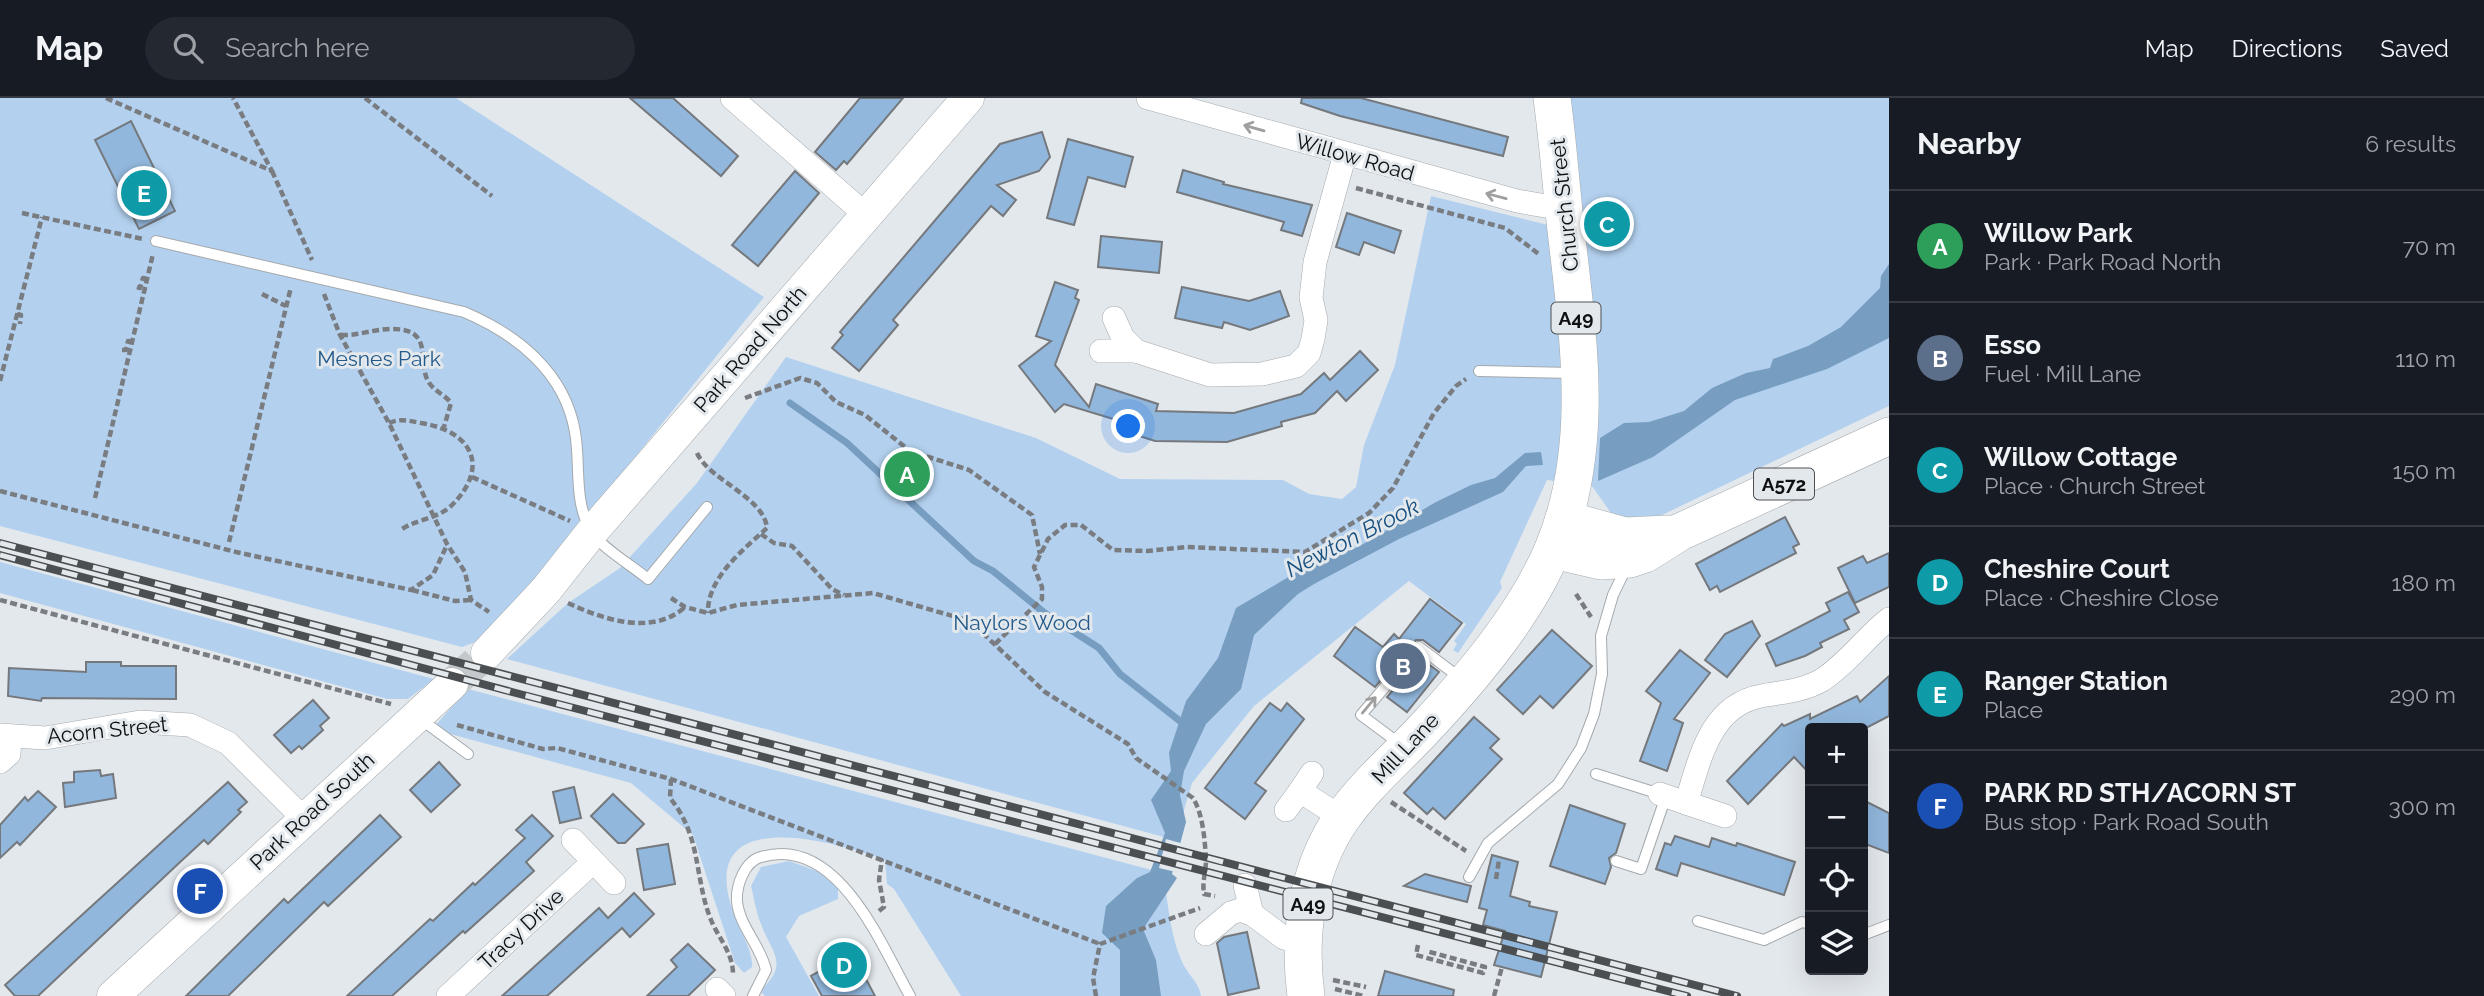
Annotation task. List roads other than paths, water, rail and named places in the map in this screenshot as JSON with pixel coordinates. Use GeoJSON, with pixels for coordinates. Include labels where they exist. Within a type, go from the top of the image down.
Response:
{"type":"FeatureCollection","features":[{"type":"Feature","properties":{"kind":"main road","name":"Church Street"},"geometry":{"type":"LineString","coordinates":[[1552,98],[1581,373],[1580,427],[1575,473],[1558,535]]}},
{"type":"Feature","properties":{"kind":"main road","name":"A572"},"geometry":{"type":"LineString","coordinates":[[1558,535],[1601,561],[1630,559],[1645,554],[1680,532],[1889,436]]}},
{"type":"Feature","properties":{"kind":"main road","name":"A572"},"geometry":{"type":"LineString","coordinates":[[1558,535],[1650,537],[1680,532]]}},
{"type":"Feature","properties":{"kind":"main road","name":"Mill Lane"},"geometry":{"type":"LineString","coordinates":[[1322,987],[1301,943],[1304,915],[1323,856],[1342,818],[1466,682],[1499,639],[1558,535]]}},
{"type":"Feature","properties":{"kind":"street"},"geometry":{"type":"LineString","coordinates":[[732,98],[866,215]]}},
{"type":"Feature","properties":{"kind":"street","name":"Park Road North"},"geometry":{"type":"LineString","coordinates":[[487,653],[547,604],[581,527],[734,388],[763,334],[968,98]]}},
{"type":"Feature","properties":{"kind":"street","name":"Willow Road"},"geometry":{"type":"LineString","coordinates":[[1148,98],[1345,155],[1517,201],[1563,209]]}},
{"type":"Feature","properties":{"kind":"street"},"geometry":{"type":"LineString","coordinates":[[1101,351],[1136,351],[1210,375],[1262,374],[1296,366],[1310,353],[1316,320],[1311,298],[1315,262],[1345,155]]}},
{"type":"Feature","properties":{"kind":"street"},"geometry":{"type":"LineString","coordinates":[[1114,318],[1123,338],[1136,351]]}},
{"type":"Feature","properties":{"kind":"street"},"geometry":{"type":"LineString","coordinates":[[1725,817],[1670,798],[1727,711],[1750,699],[1804,688],[1821,680],[1852,657],[1889,619]]}},
{"type":"Feature","properties":{"kind":"street","name":"Park Road South"},"geometry":{"type":"LineString","coordinates":[[113,996],[304,819],[409,712],[452,684]]}},
{"type":"Feature","properties":{"kind":"street","name":"Acorn Street"},"geometry":{"type":"LineString","coordinates":[[5,735],[45,738],[140,722],[190,724],[228,743],[304,819]]}},
{"type":"Feature","properties":{"kind":"street"},"geometry":{"type":"LineString","coordinates":[[0,762],[9,754],[5,735]]}},
{"type":"Feature","properties":{"kind":"street"},"geometry":{"type":"LineString","coordinates":[[1286,810],[1306,782],[1342,818]]}},
{"type":"Feature","properties":{"kind":"street"},"geometry":{"type":"LineString","coordinates":[[573,840],[614,883]]}},
{"type":"Feature","properties":{"kind":"street","name":"Tracy Drive"},"geometry":{"type":"LineString","coordinates":[[448,996],[593,862]]}},
{"type":"Feature","properties":{"kind":"street"},"geometry":{"type":"LineString","coordinates":[[1245,885],[1246,912]]}},
{"type":"Feature","properties":{"kind":"street"},"geometry":{"type":"LineString","coordinates":[[1206,934],[1231,913],[1246,912],[1284,938],[1301,943]]}},
{"type":"Feature","properties":{"kind":"lane"},"geometry":{"type":"LineString","coordinates":[[156,241],[464,312],[506,333],[526,347],[542,365],[568,408],[575,432],[581,527],[648,579],[708,507]]}},
{"type":"Feature","properties":{"kind":"lane"},"geometry":{"type":"LineString","coordinates":[[1479,371],[1581,373]]}},
{"type":"Feature","properties":{"kind":"lane"},"geometry":{"type":"LineString","coordinates":[[1469,877],[1488,843],[1558,784],[1581,748],[1594,714],[1602,674],[1601,636],[1613,594],[1630,559]]}},
{"type":"Feature","properties":{"kind":"lane"},"geometry":{"type":"LineString","coordinates":[[1405,748],[1361,715],[1419,647],[1466,682]]}},
{"type":"Feature","properties":{"kind":"lane"},"geometry":{"type":"LineString","coordinates":[[409,712],[468,754]]}},
{"type":"Feature","properties":{"kind":"lane"},"geometry":{"type":"LineString","coordinates":[[1596,774],[1670,798],[1641,869],[1616,860]]}},
{"type":"Feature","properties":{"kind":"lane"},"geometry":{"type":"LineString","coordinates":[[753,996],[766,970],[737,902],[742,875],[751,862],[761,857],[786,855],[824,868],[842,883],[867,920],[910,996]]}},
{"type":"Feature","properties":{"kind":"lane"},"geometry":{"type":"LineString","coordinates":[[1698,921],[1764,940],[1801,922],[1805,923]]}},
{"type":"Feature","properties":{"kind":"lane"},"geometry":{"type":"LineString","coordinates":[[1868,933],[1889,925]]}},
{"type":"Feature","properties":{"kind":"waterway"},"geometry":{"type":"LineString","coordinates":[[790,403],[847,443],[974,561],[993,571],[1046,614],[1099,648],[1120,674],[1185,725]]}},
{"type":"Feature","properties":{"kind":"tunnel"},"geometry":{"type":"LineString","coordinates":[[452,684],[487,653]]}},
{"type":"Feature","properties":{"kind":"railway"},"geometry":{"type":"LineString","coordinates":[[0,543],[1737,996]]}},
{"type":"Feature","properties":{"kind":"railway"},"geometry":{"type":"LineString","coordinates":[[0,555],[512,692],[1687,996]]}},
{"type":"Feature","properties":{"kind":"place","name":"Ranger Station"},"geometry":{"type":"Point","coordinates":[144,193]}},
{"type":"Feature","properties":{"kind":"place","name":"Willow Cottage"},"geometry":{"type":"Point","coordinates":[1607,224]}},
{"type":"Feature","properties":{"kind":"place","name":"Willow Park"},"geometry":{"type":"Point","coordinates":[907,474]}},
{"type":"Feature","properties":{"kind":"place","name":"Esso"},"geometry":{"type":"Point","coordinates":[1403,666]}},
{"type":"Feature","properties":{"kind":"place","name":"PARK RD STH/ACORN ST"},"geometry":{"type":"Point","coordinates":[200,891]}},
{"type":"Feature","properties":{"kind":"place","name":"Cheshire Court"},"geometry":{"type":"Point","coordinates":[844,965]}},
{"type":"Feature","properties":{"kind":"park label","name":"Mesnes Park"},"geometry":{"type":"Point","coordinates":[379,358]}},
{"type":"Feature","properties":{"kind":"park label","name":"Naylors Wood"},"geometry":{"type":"Point","coordinates":[1022,622]}},
{"type":"Feature","properties":{"kind":"water label","name":"Newton Brook"},"geometry":{"type":"Point","coordinates":[1352,537]}}]}
